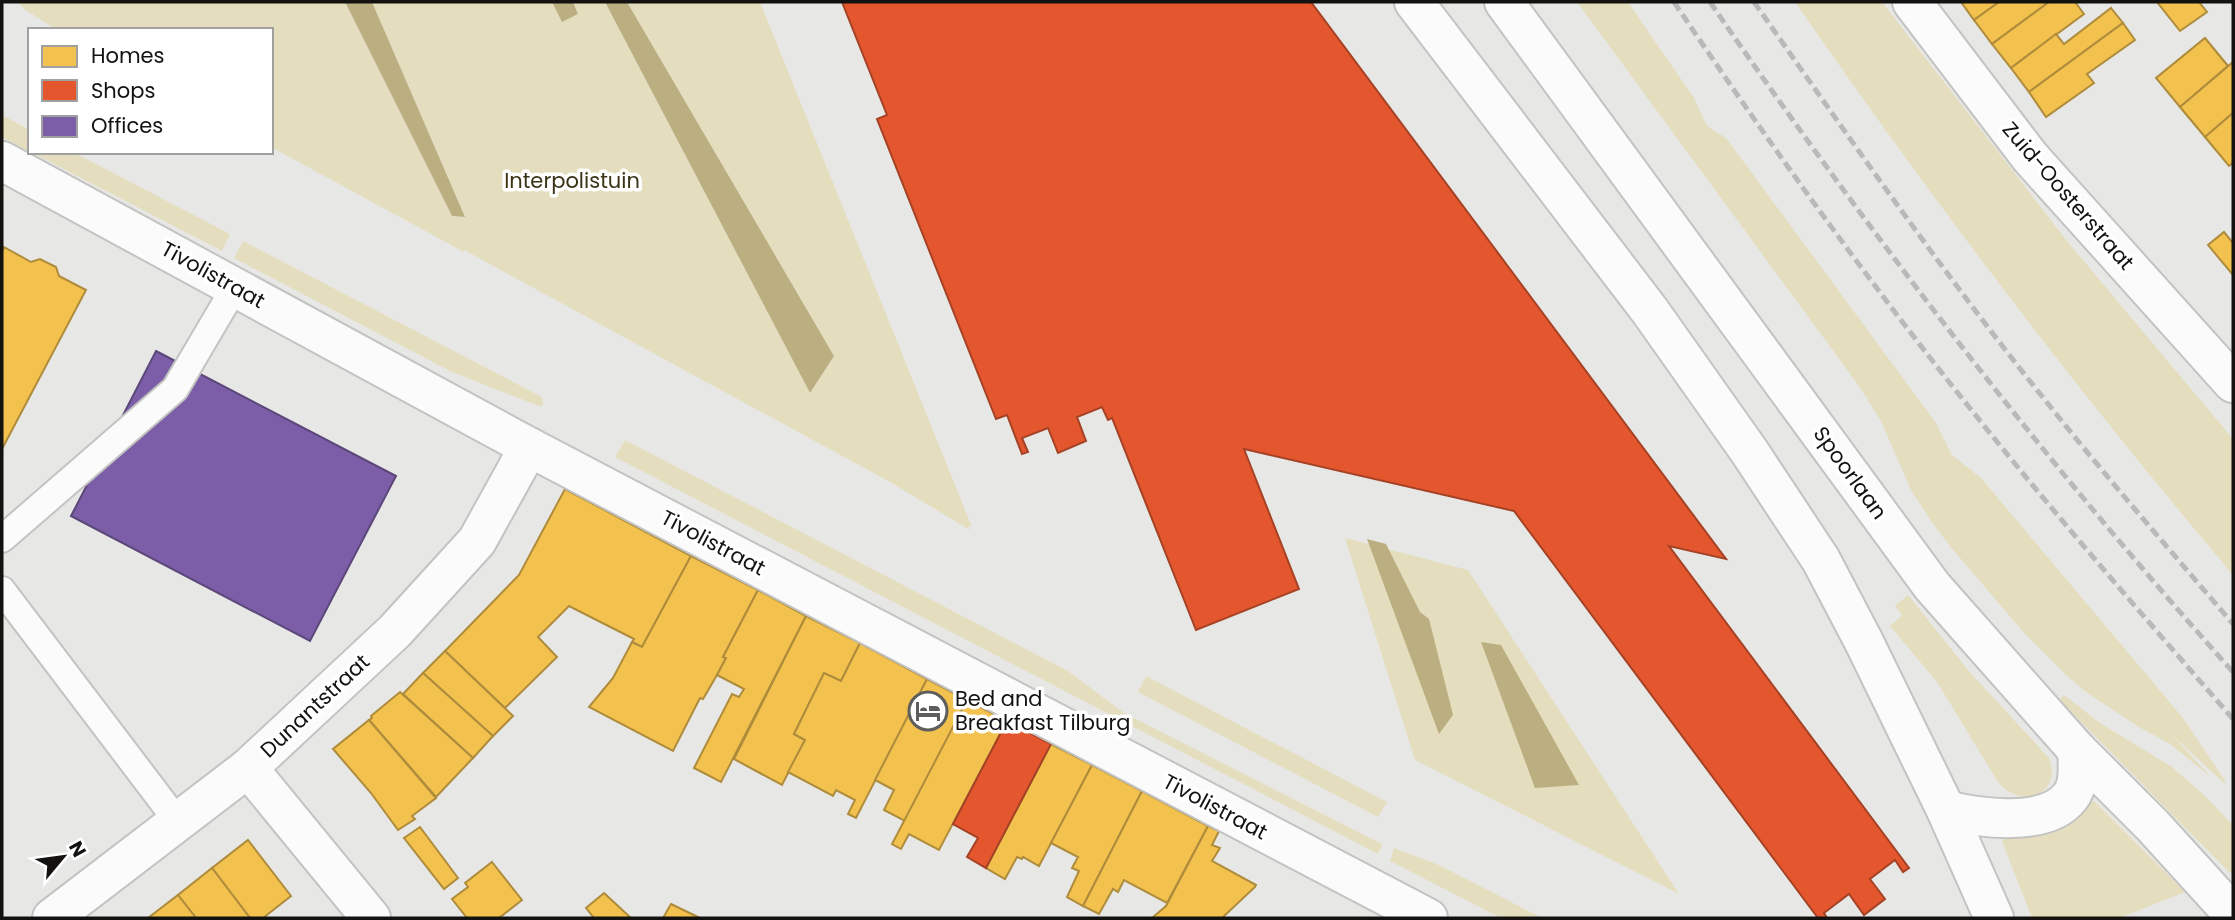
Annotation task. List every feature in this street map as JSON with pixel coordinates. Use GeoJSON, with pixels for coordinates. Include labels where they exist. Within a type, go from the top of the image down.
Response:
{"type":"FeatureCollection","features":[{"type":"Feature","properties":{"kind":"street","name":"Spoorlaan"},"geometry":{"type":"LineString","coordinates":[[1504,2],[1932,586],[2077,750],[2153,826],[2233,914]]}},
{"type":"Feature","properties":{"kind":"street","name":"Zuid-Oosterstraat"},"geometry":{"type":"LineString","coordinates":[[1912,2],[2030,157],[2230,373]]}},
{"type":"Feature","properties":{"kind":"street"},"geometry":{"type":"LineString","coordinates":[[1420,4],[1650,311],[1749,451],[1821,560],[1946,810],[1994,918]]}},
{"type":"Feature","properties":{"kind":"street","name":"Tivolistraat"},"geometry":{"type":"LineString","coordinates":[[2,161],[529,447],[1427,918]]}},
{"type":"Feature","properties":{"kind":"street","name":"Dunantstraat"},"geometry":{"type":"LineString","coordinates":[[52,918],[248,768],[395,631],[477,541],[529,447]]}},
{"type":"Feature","properties":{"kind":"street"},"geometry":{"type":"LineString","coordinates":[[1946,810],[1998,818],[2052,810],[2071,797],[2075,787],[2077,750]]}},
{"type":"Feature","properties":{"kind":"street"},"geometry":{"type":"LineString","coordinates":[[248,768],[371,918]]}},
{"type":"Feature","properties":{"kind":"lane"},"geometry":{"type":"LineString","coordinates":[[2,539],[175,389],[235,287]]}},
{"type":"Feature","properties":{"kind":"lane"},"geometry":{"type":"LineString","coordinates":[[2,590],[178,822]]}},
{"type":"Feature","properties":{"kind":"green space","name":"Interpolistuin"},"geometry":{"type":"Polygon","coordinates":[[[18,2],[345,2],[452,216],[465,217],[372,2],[552,2],[562,22],[578,14],[573,2],[605,2],[810,393],[834,356],[627,2],[760,2],[972,527],[968,525],[970,530],[890,482],[273,148],[273,28],[54,28],[24,9],[18,2]]]}},
{"type":"Feature","properties":{"kind":"green space"},"geometry":{"type":"Polygon","coordinates":[[[1577,2],[1628,2],[1694,98],[1707,126],[1726,138],[1732,146],[1936,423],[1952,455],[1981,478],[2183,718],[2226,782],[2172,735],[2212,778],[2170,744],[2086,692],[2025,634],[1949,545],[1911,490],[1881,421],[1859,386],[1577,2]]]}},
{"type":"Feature","properties":{"kind":"green space"},"geometry":{"type":"Polygon","coordinates":[[[1795,2],[1882,2],[2067,241],[2233,439],[2233,575],[2118,436],[2007,294],[1899,149],[1795,2]]]}},
{"type":"Feature","properties":{"kind":"green space"},"geometry":{"type":"Polygon","coordinates":[[[2,115],[28,129],[28,151],[2,137],[2,115]]]}},
{"type":"Feature","properties":{"kind":"green space"},"geometry":{"type":"Polygon","coordinates":[[[35,154],[77,154],[230,234],[222,251],[35,154]]]}},
{"type":"Feature","properties":{"kind":"green space"},"geometry":{"type":"Polygon","coordinates":[[[243,241],[542,397],[543,405],[539,406],[452,372],[234,258],[243,241]]]}},
{"type":"Feature","properties":{"kind":"green space"},"geometry":{"type":"Polygon","coordinates":[[[625,440],[1068,671],[1124,713],[1382,844],[1378,854],[615,457],[625,440]]]}},
{"type":"Feature","properties":{"kind":"green space"},"geometry":{"type":"Polygon","coordinates":[[[1345,538],[1468,570],[1679,894],[1415,760],[1345,538]]]}},
{"type":"Feature","properties":{"kind":"green space"},"geometry":{"type":"Polygon","coordinates":[[[1908,595],[1968,670],[2049,758],[2052,771],[2045,789],[2028,796],[2018,795],[2007,791],[1998,782],[1937,682],[1890,626],[1902,615],[1895,606],[1908,595]]]}},
{"type":"Feature","properties":{"kind":"green space"},"geometry":{"type":"Polygon","coordinates":[[[1146,676],[1387,802],[1378,817],[1138,692],[1146,676]]]}},
{"type":"Feature","properties":{"kind":"green space"},"geometry":{"type":"Polygon","coordinates":[[[2064,695],[2100,723],[2172,767],[2233,825],[2233,872],[2230,873],[2059,700],[2064,695]]]}},
{"type":"Feature","properties":{"kind":"green space"},"geometry":{"type":"Polygon","coordinates":[[[2090,800],[2185,892],[2120,918],[2032,918],[2002,841],[2007,836],[2033,834],[2052,827],[2090,800]]]}},
{"type":"Feature","properties":{"kind":"green space"},"geometry":{"type":"Polygon","coordinates":[[[1394,848],[1439,865],[1542,918],[1501,918],[1390,861],[1394,848]]]}},
{"type":"Feature","properties":{"kind":"shaded area"},"geometry":{"type":"Polygon","coordinates":[[[345,2],[372,2],[465,217],[452,216],[345,2]]]}},
{"type":"Feature","properties":{"kind":"shaded area"},"geometry":{"type":"Polygon","coordinates":[[[552,2],[573,2],[578,14],[562,22],[552,2]]]}},
{"type":"Feature","properties":{"kind":"shaded area"},"geometry":{"type":"Polygon","coordinates":[[[605,2],[627,2],[834,356],[810,393],[605,2]]]}},
{"type":"Feature","properties":{"kind":"shaded area"},"geometry":{"type":"Polygon","coordinates":[[[1367,539],[1386,544],[1420,612],[1429,619],[1453,715],[1439,734],[1367,539]]]}},
{"type":"Feature","properties":{"kind":"shaded area"},"geometry":{"type":"Polygon","coordinates":[[[1481,642],[1501,645],[1579,785],[1535,788],[1481,642]]]}},
{"type":"Feature","properties":{"kind":"building: Homes"},"geometry":{"type":"Polygon","coordinates":[[[1961,2],[1999,2],[1974,20],[1961,2]]]}},
{"type":"Feature","properties":{"kind":"building: Homes"},"geometry":{"type":"Polygon","coordinates":[[[1999,2],[2049,2],[1992,44],[1974,20],[1999,2]]]}},
{"type":"Feature","properties":{"kind":"building: Homes"},"geometry":{"type":"Polygon","coordinates":[[[2049,2],[2075,2],[2084,14],[2011,68],[1992,44],[2049,2]]]}},
{"type":"Feature","properties":{"kind":"building: Homes"},"geometry":{"type":"Polygon","coordinates":[[[2157,2],[2199,2],[2207,12],[2180,31],[2157,2]]]}},
{"type":"Feature","properties":{"kind":"building: Homes"},"geometry":{"type":"Polygon","coordinates":[[[2111,8],[2123,23],[2029,92],[2011,68],[2056,34],[2064,44],[2111,8]]]}},
{"type":"Feature","properties":{"kind":"building: Homes"},"geometry":{"type":"Polygon","coordinates":[[[2123,23],[2135,40],[2087,74],[2094,83],[2046,117],[2029,92],[2123,23]]]}},
{"type":"Feature","properties":{"kind":"building: Homes"},"geometry":{"type":"Polygon","coordinates":[[[2205,38],[2228,66],[2180,107],[2156,78],[2205,38]]]}},
{"type":"Feature","properties":{"kind":"building: Homes"},"geometry":{"type":"Polygon","coordinates":[[[2233,62],[2233,113],[2205,137],[2180,107],[2233,62]]]}},
{"type":"Feature","properties":{"kind":"building: Homes"},"geometry":{"type":"Polygon","coordinates":[[[2233,113],[2233,163],[2229,166],[2205,137],[2233,113]]]}},
{"type":"Feature","properties":{"kind":"building: Homes"},"geometry":{"type":"Polygon","coordinates":[[[2224,232],[2233,243],[2233,275],[2208,245],[2224,232]]]}},
{"type":"Feature","properties":{"kind":"building: Homes"},"geometry":{"type":"Polygon","coordinates":[[[4,247],[31,262],[40,259],[56,267],[59,276],[86,290],[2,449],[2,252],[4,247]]]}},
{"type":"Feature","properties":{"kind":"building: Homes"},"geometry":{"type":"Polygon","coordinates":[[[565,489],[691,556],[642,647],[632,642],[634,639],[569,606],[538,637],[557,657],[505,708],[445,651],[519,575],[565,489]]]}},
{"type":"Feature","properties":{"kind":"building: Homes"},"geometry":{"type":"Polygon","coordinates":[[[691,556],[758,590],[723,657],[726,658],[703,699],[700,698],[673,751],[589,707],[613,678],[632,642],[642,647],[691,556]]]}},
{"type":"Feature","properties":{"kind":"building: Homes"},"geometry":{"type":"Polygon","coordinates":[[[758,590],[806,616],[721,782],[694,768],[732,694],[739,697],[744,689],[717,675],[726,658],[723,657],[758,590]]]}},
{"type":"Feature","properties":{"kind":"building: Homes"},"geometry":{"type":"Polygon","coordinates":[[[806,616],[860,643],[841,681],[824,673],[794,734],[805,740],[782,785],[734,759],[806,616]]]}},
{"type":"Feature","properties":{"kind":"building: Homes"},"geometry":{"type":"Polygon","coordinates":[[[860,643],[927,679],[856,818],[848,814],[855,800],[836,790],[833,796],[788,772],[805,740],[794,734],[824,673],[841,681],[860,643]]]}},
{"type":"Feature","properties":{"kind":"building: Homes"},"geometry":{"type":"Polygon","coordinates":[[[445,651],[513,716],[493,736],[423,673],[445,651]]]}},
{"type":"Feature","properties":{"kind":"building: Homes"},"geometry":{"type":"Polygon","coordinates":[[[423,673],[493,736],[473,758],[403,694],[423,673]]]}},
{"type":"Feature","properties":{"kind":"building: Homes"},"geometry":{"type":"Polygon","coordinates":[[[927,679],[967,700],[905,821],[884,810],[894,790],[875,780],[927,679]]]}},
{"type":"Feature","properties":{"kind":"building: Homes"},"geometry":{"type":"Polygon","coordinates":[[[400,692],[473,758],[436,797],[369,720],[400,692]]]}},
{"type":"Feature","properties":{"kind":"building: Homes"},"geometry":{"type":"Polygon","coordinates":[[[967,700],[1007,721],[939,850],[909,834],[901,849],[892,844],[967,700]]]}},
{"type":"Feature","properties":{"kind":"building: Homes"},"geometry":{"type":"Polygon","coordinates":[[[369,720],[436,798],[412,816],[415,819],[398,830],[333,749],[369,720]]]}},
{"type":"Feature","properties":{"kind":"building: Homes"},"geometry":{"type":"Polygon","coordinates":[[[1051,744],[1092,765],[1039,866],[1023,857],[1017,857],[1005,879],[986,868],[1051,744]]]}},
{"type":"Feature","properties":{"kind":"building: Homes"},"geometry":{"type":"Polygon","coordinates":[[[1092,765],[1142,791],[1083,906],[1067,897],[1079,871],[1072,868],[1078,857],[1051,843],[1092,765]]]}},
{"type":"Feature","properties":{"kind":"building: Homes"},"geometry":{"type":"Polygon","coordinates":[[[1142,791],[1208,826],[1167,903],[1124,880],[1118,892],[1113,889],[1099,914],[1083,906],[1142,791]]]}},
{"type":"Feature","properties":{"kind":"building: Homes"},"geometry":{"type":"Polygon","coordinates":[[[1208,826],[1219,831],[1212,845],[1220,848],[1212,861],[1256,885],[1255,887],[1222,918],[1152,918],[1166,906],[1208,826]]]}},
{"type":"Feature","properties":{"kind":"building: Homes"},"geometry":{"type":"Polygon","coordinates":[[[420,827],[458,878],[444,889],[404,838],[420,827]]]}},
{"type":"Feature","properties":{"kind":"building: Homes"},"geometry":{"type":"Polygon","coordinates":[[[248,840],[291,896],[263,918],[250,918],[212,868],[248,840]]]}},
{"type":"Feature","properties":{"kind":"building: Homes"},"geometry":{"type":"Polygon","coordinates":[[[492,862],[522,900],[499,918],[467,918],[452,899],[468,887],[465,883],[492,862]]]}},
{"type":"Feature","properties":{"kind":"building: Homes"},"geometry":{"type":"Polygon","coordinates":[[[212,868],[250,918],[196,918],[178,895],[212,868]]]}},
{"type":"Feature","properties":{"kind":"building: Homes"},"geometry":{"type":"Polygon","coordinates":[[[604,893],[631,918],[594,918],[586,908],[604,893]]]}},
{"type":"Feature","properties":{"kind":"building: Homes"},"geometry":{"type":"Polygon","coordinates":[[[178,895],[196,918],[148,918],[178,895]]]}},
{"type":"Feature","properties":{"kind":"building: Homes"},"geometry":{"type":"Polygon","coordinates":[[[671,904],[700,918],[663,918],[671,904]]]}},
{"type":"Feature","properties":{"kind":"building: Shops"},"geometry":{"type":"Polygon","coordinates":[[[842,2],[1311,2],[1726,559],[1669,546],[1909,868],[1903,872],[1895,860],[1870,879],[1885,899],[1864,915],[1849,894],[1824,913],[1827,918],[1818,918],[1514,511],[1244,449],[1299,589],[1196,630],[1112,418],[1108,420],[1102,407],[1077,417],[1086,441],[1058,453],[1048,428],[1022,438],[1028,452],[1022,454],[1007,415],[996,419],[877,119],[887,115],[842,2]]]}},
{"type":"Feature","properties":{"kind":"building: Shops"},"geometry":{"type":"Polygon","coordinates":[[[1007,721],[1051,744],[986,868],[967,857],[978,838],[953,824],[1007,721]]]}},
{"type":"Feature","properties":{"kind":"building: Offices"},"geometry":{"type":"Polygon","coordinates":[[[156,351],[396,476],[310,641],[71,516],[156,351]]]}},
{"type":"Feature","properties":{"kind":"railway"},"geometry":{"type":"LineString","coordinates":[[1674,2],[1745,107],[1895,312],[2069,529],[2233,719]]}},
{"type":"Feature","properties":{"kind":"railway"},"geometry":{"type":"LineString","coordinates":[[1710,2],[1833,176],[1961,346],[2094,511],[2233,672]]}},
{"type":"Feature","properties":{"kind":"railway"},"geometry":{"type":"LineString","coordinates":[[1754,2],[1969,303],[2091,457],[2233,624]]}},
{"type":"Feature","properties":{"kind":"place","name":"Bed and Breakfast Tilburg"},"geometry":{"type":"Point","coordinates":[928,711]}}]}
